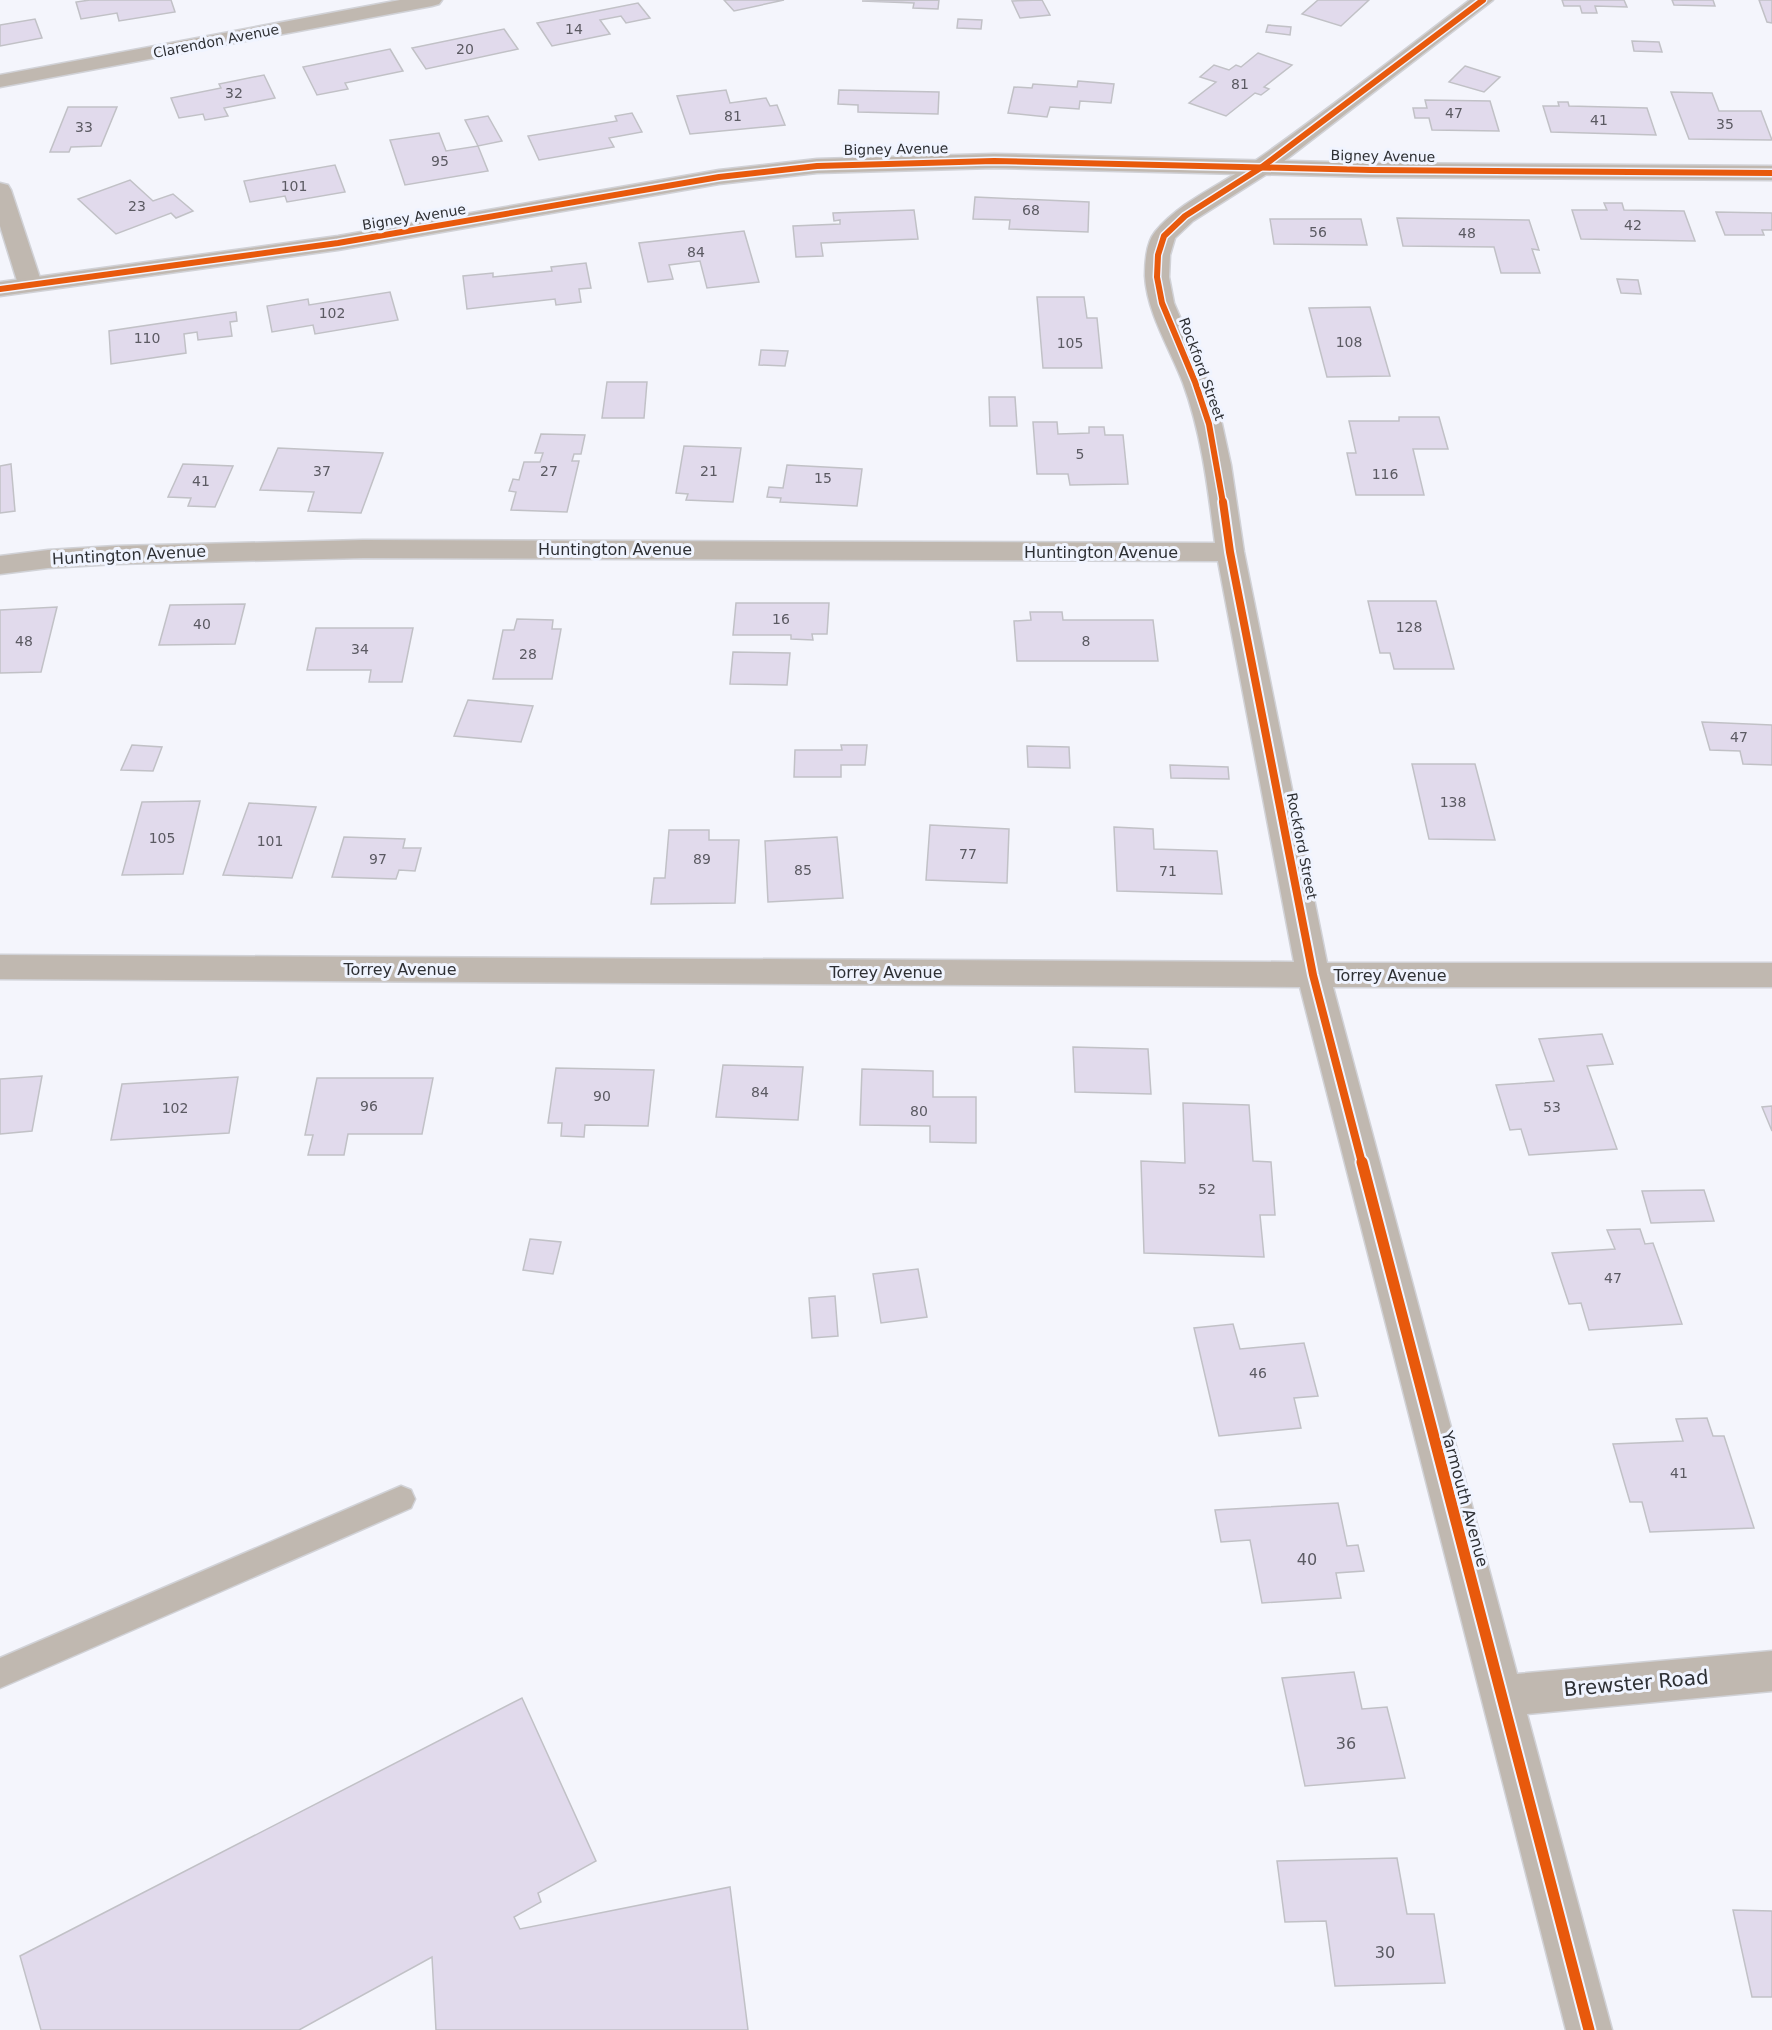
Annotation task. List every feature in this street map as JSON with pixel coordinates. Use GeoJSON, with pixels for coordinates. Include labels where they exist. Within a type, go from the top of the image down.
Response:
{"type":"FeatureCollection","features":[{"type":"Feature","properties":{"kind":"street","name":"Clarendon Avenue"},"geometry":{"type":"LineString","coordinates":[[0,81],[432,0]]}},
{"type":"Feature","properties":{"kind":"street","name":"Rockford Street"},"geometry":{"type":"LineString","coordinates":[[1313,975],[1230,552],[1218,465],[1209,424],[1195,382],[1162,303],[1156,265],[1164,236],[1197,207],[1262,167],[1483,0]]}},
{"type":"Feature","properties":{"kind":"street","name":"Bigney Avenue"},"geometry":{"type":"LineString","coordinates":[[0,289],[338,243],[718,177],[791,168],[871,163],[994,161],[1383,171],[1772,173]]}},
{"type":"Feature","properties":{"kind":"street"},"geometry":{"type":"LineString","coordinates":[[0,190],[30,284]]}},
{"type":"Feature","properties":{"kind":"street","name":"Huntington Avenue"},"geometry":{"type":"LineString","coordinates":[[0,565],[48,559],[116,555],[363,549],[1230,552]]}},
{"type":"Feature","properties":{"kind":"street","name":"Torrey Avenue"},"geometry":{"type":"LineString","coordinates":[[0,967],[1313,975],[1772,975]]}},
{"type":"Feature","properties":{"kind":"street","name":"Yarmouth Avenue"},"geometry":{"type":"LineString","coordinates":[[1313,975],[1588,2030]]}},
{"type":"Feature","properties":{"kind":"street","name":"Brewster Road"},"geometry":{"type":"LineString","coordinates":[[1500,1695],[1772,1671]]}},
{"type":"Feature","properties":{"kind":"lane"},"geometry":{"type":"LineString","coordinates":[[0,1673],[400,1499]]}},
{"type":"Feature","properties":{"kind":"building"},"geometry":{"type":"Polygon","coordinates":[[[171,0],[175,12],[119,21],[117,13],[81,19],[76,2],[171,0]]]}},
{"type":"Feature","properties":{"kind":"building"},"geometry":{"type":"Polygon","coordinates":[[[724,0],[784,0],[734,11],[724,0]]]}},
{"type":"Feature","properties":{"kind":"building"},"geometry":{"type":"Polygon","coordinates":[[[939,0],[938,9],[913,8],[914,3],[862,1],[939,0]]]}},
{"type":"Feature","properties":{"kind":"building"},"geometry":{"type":"Polygon","coordinates":[[[1042,0],[1050,15],[1020,18],[1012,1],[1042,0]]]}},
{"type":"Feature","properties":{"kind":"building"},"geometry":{"type":"Polygon","coordinates":[[[1318,0],[1369,0],[1341,26],[1302,14],[1318,0]]]}},
{"type":"Feature","properties":{"kind":"building"},"geometry":{"type":"Polygon","coordinates":[[[1562,0],[1624,0],[1627,7],[1595,6],[1597,13],[1582,13],[1580,6],[1564,6],[1562,0]]]}},
{"type":"Feature","properties":{"kind":"building"},"geometry":{"type":"Polygon","coordinates":[[[1672,0],[1713,0],[1715,6],[1674,5],[1672,0]]]}},
{"type":"Feature","properties":{"kind":"building"},"geometry":{"type":"Polygon","coordinates":[[[1759,0],[1772,0],[1772,23],[1767,22],[1759,0]]]}},
{"type":"Feature","properties":{"kind":"building"},"geometry":{"type":"Polygon","coordinates":[[[638,3],[650,18],[626,23],[621,16],[600,20],[610,34],[552,46],[537,23],[638,3]]]}},
{"type":"Feature","properties":{"kind":"building"},"geometry":{"type":"Polygon","coordinates":[[[35,19],[42,38],[0,46],[0,25],[35,19]]]}},
{"type":"Feature","properties":{"kind":"building"},"geometry":{"type":"Polygon","coordinates":[[[958,19],[982,20],[981,29],[957,28],[958,19]]]}},
{"type":"Feature","properties":{"kind":"building"},"geometry":{"type":"Polygon","coordinates":[[[1268,25],[1291,27],[1290,35],[1266,32],[1268,25]]]}},
{"type":"Feature","properties":{"kind":"building"},"geometry":{"type":"Polygon","coordinates":[[[504,29],[518,49],[426,69],[412,48],[504,29]]]}},
{"type":"Feature","properties":{"kind":"building"},"geometry":{"type":"Polygon","coordinates":[[[1632,41],[1659,42],[1662,52],[1634,51],[1632,41]]]}},
{"type":"Feature","properties":{"kind":"building"},"geometry":{"type":"Polygon","coordinates":[[[390,49],[403,71],[345,83],[348,89],[317,95],[303,67],[390,49]]]}},
{"type":"Feature","properties":{"kind":"building"},"geometry":{"type":"Polygon","coordinates":[[[1258,53],[1292,65],[1264,87],[1269,89],[1261,95],[1255,93],[1226,116],[1189,103],[1216,82],[1200,77],[1214,65],[1229,70],[1236,65],[1241,67],[1258,53]]]}},
{"type":"Feature","properties":{"kind":"building"},"geometry":{"type":"Polygon","coordinates":[[[1465,66],[1500,77],[1484,92],[1449,82],[1465,66]]]}},
{"type":"Feature","properties":{"kind":"building"},"geometry":{"type":"Polygon","coordinates":[[[264,75],[275,98],[224,108],[228,116],[205,120],[203,114],[179,118],[171,98],[221,88],[219,84],[264,75]]]}},
{"type":"Feature","properties":{"kind":"building"},"geometry":{"type":"Polygon","coordinates":[[[1078,81],[1114,84],[1111,103],[1080,101],[1079,109],[1050,107],[1047,117],[1008,113],[1014,87],[1032,88],[1033,84],[1077,87],[1078,81]]]}},
{"type":"Feature","properties":{"kind":"building"},"geometry":{"type":"Polygon","coordinates":[[[726,90],[730,103],[766,98],[770,106],[777,105],[785,125],[690,134],[677,96],[726,90]]]}},
{"type":"Feature","properties":{"kind":"building"},"geometry":{"type":"Polygon","coordinates":[[[839,90],[939,92],[938,114],[858,112],[858,105],[838,104],[839,90]]]}},
{"type":"Feature","properties":{"kind":"building"},"geometry":{"type":"Polygon","coordinates":[[[1671,92],[1712,93],[1719,111],[1761,111],[1772,140],[1689,139],[1671,92]]]}},
{"type":"Feature","properties":{"kind":"building"},"geometry":{"type":"Polygon","coordinates":[[[1425,100],[1490,101],[1499,131],[1432,130],[1429,118],[1415,118],[1413,108],[1427,108],[1425,100]]]}},
{"type":"Feature","properties":{"kind":"building"},"geometry":{"type":"Polygon","coordinates":[[[1558,102],[1568,102],[1569,106],[1647,108],[1656,135],[1551,132],[1543,106],[1559,106],[1558,102]]]}},
{"type":"Feature","properties":{"kind":"building"},"geometry":{"type":"Polygon","coordinates":[[[68,107],[117,107],[101,146],[71,147],[69,152],[50,152],[68,107]]]}},
{"type":"Feature","properties":{"kind":"building"},"geometry":{"type":"Polygon","coordinates":[[[632,113],[642,132],[609,138],[614,147],[539,160],[528,136],[617,121],[615,116],[632,113]]]}},
{"type":"Feature","properties":{"kind":"building"},"geometry":{"type":"Polygon","coordinates":[[[488,116],[502,141],[478,146],[465,120],[488,116]]]}},
{"type":"Feature","properties":{"kind":"building"},"geometry":{"type":"Polygon","coordinates":[[[439,133],[446,151],[478,146],[488,171],[405,185],[390,140],[439,133]]]}},
{"type":"Feature","properties":{"kind":"building"},"geometry":{"type":"Polygon","coordinates":[[[335,165],[345,192],[287,202],[285,196],[250,202],[244,181],[335,165]]]}},
{"type":"Feature","properties":{"kind":"building"},"geometry":{"type":"Polygon","coordinates":[[[130,180],[153,201],[173,194],[193,211],[176,218],[171,213],[116,234],[78,199],[130,180]]]}},
{"type":"Feature","properties":{"kind":"building"},"geometry":{"type":"Polygon","coordinates":[[[975,197],[1089,202],[1088,232],[1009,229],[1010,220],[973,219],[975,197]]]}},
{"type":"Feature","properties":{"kind":"building"},"geometry":{"type":"Polygon","coordinates":[[[1604,203],[1622,203],[1624,210],[1684,211],[1695,241],[1581,239],[1572,210],[1607,210],[1604,203]]]}},
{"type":"Feature","properties":{"kind":"building"},"geometry":{"type":"Polygon","coordinates":[[[914,210],[918,239],[821,243],[823,256],[796,257],[793,226],[840,224],[840,220],[834,221],[833,213],[914,210]]]}},
{"type":"Feature","properties":{"kind":"building"},"geometry":{"type":"Polygon","coordinates":[[[1716,212],[1772,213],[1772,230],[1762,230],[1764,235],[1725,235],[1716,212]]]}},
{"type":"Feature","properties":{"kind":"building"},"geometry":{"type":"Polygon","coordinates":[[[1397,218],[1529,220],[1539,250],[1532,249],[1540,273],[1501,273],[1494,247],[1403,246],[1397,218]]]}},
{"type":"Feature","properties":{"kind":"building"},"geometry":{"type":"Polygon","coordinates":[[[1270,219],[1361,219],[1367,245],[1274,244],[1270,219]]]}},
{"type":"Feature","properties":{"kind":"building"},"geometry":{"type":"Polygon","coordinates":[[[744,231],[759,282],[707,288],[700,261],[669,265],[673,279],[648,282],[639,243],[744,231]]]}},
{"type":"Feature","properties":{"kind":"building"},"geometry":{"type":"Polygon","coordinates":[[[586,263],[591,288],[579,289],[581,302],[556,305],[555,299],[467,309],[463,276],[493,273],[493,277],[552,271],[551,267],[586,263]]]}},
{"type":"Feature","properties":{"kind":"building"},"geometry":{"type":"Polygon","coordinates":[[[1617,279],[1638,280],[1641,294],[1621,293],[1617,279]]]}},
{"type":"Feature","properties":{"kind":"building"},"geometry":{"type":"Polygon","coordinates":[[[390,292],[398,320],[315,334],[313,325],[272,332],[267,306],[308,299],[309,305],[390,292]]]}},
{"type":"Feature","properties":{"kind":"building"},"geometry":{"type":"Polygon","coordinates":[[[1037,297],[1084,297],[1087,318],[1097,318],[1102,368],[1043,368],[1037,297]]]}},
{"type":"Feature","properties":{"kind":"building"},"geometry":{"type":"Polygon","coordinates":[[[1370,307],[1390,376],[1327,377],[1309,308],[1370,307]]]}},
{"type":"Feature","properties":{"kind":"building"},"geometry":{"type":"Polygon","coordinates":[[[236,312],[237,321],[230,322],[232,336],[198,340],[197,332],[184,334],[186,353],[111,364],[109,331],[236,312]]]}},
{"type":"Feature","properties":{"kind":"building"},"geometry":{"type":"Polygon","coordinates":[[[761,350],[788,351],[785,366],[759,365],[761,350]]]}},
{"type":"Feature","properties":{"kind":"building"},"geometry":{"type":"Polygon","coordinates":[[[607,382],[647,382],[644,418],[602,418],[607,382]]]}},
{"type":"Feature","properties":{"kind":"building"},"geometry":{"type":"Polygon","coordinates":[[[989,397],[1015,397],[1017,426],[990,426],[989,397]]]}},
{"type":"Feature","properties":{"kind":"building"},"geometry":{"type":"Polygon","coordinates":[[[1399,417],[1439,417],[1448,449],[1413,449],[1424,495],[1356,495],[1347,453],[1356,453],[1349,421],[1399,421],[1399,417]]]}},
{"type":"Feature","properties":{"kind":"building"},"geometry":{"type":"Polygon","coordinates":[[[1033,422],[1057,422],[1058,434],[1089,433],[1089,427],[1104,427],[1105,435],[1123,435],[1128,484],[1070,485],[1068,474],[1037,474],[1033,422]]]}},
{"type":"Feature","properties":{"kind":"building"},"geometry":{"type":"Polygon","coordinates":[[[541,434],[585,435],[581,454],[574,454],[572,461],[579,461],[567,512],[511,510],[516,492],[509,491],[513,479],[519,480],[524,462],[540,462],[543,453],[535,453],[541,434]]]}},
{"type":"Feature","properties":{"kind":"building"},"geometry":{"type":"Polygon","coordinates":[[[684,446],[741,448],[733,502],[686,500],[688,494],[676,493],[684,446]]]}},
{"type":"Feature","properties":{"kind":"building"},"geometry":{"type":"Polygon","coordinates":[[[278,448],[383,453],[361,513],[308,511],[314,492],[260,490],[278,448]]]}},
{"type":"Feature","properties":{"kind":"building"},"geometry":{"type":"Polygon","coordinates":[[[11,464],[15,511],[0,513],[0,466],[11,464]]]}},
{"type":"Feature","properties":{"kind":"building"},"geometry":{"type":"Polygon","coordinates":[[[183,464],[233,466],[215,507],[188,506],[191,498],[168,497],[183,464]]]}},
{"type":"Feature","properties":{"kind":"building"},"geometry":{"type":"Polygon","coordinates":[[[787,465],[862,469],[857,506],[780,502],[781,498],[767,497],[769,487],[783,488],[787,465]]]}},
{"type":"Feature","properties":{"kind":"building"},"geometry":{"type":"Polygon","coordinates":[[[1368,601],[1436,601],[1454,669],[1394,669],[1390,653],[1380,653],[1368,601]]]}},
{"type":"Feature","properties":{"kind":"building"},"geometry":{"type":"Polygon","coordinates":[[[736,603],[829,603],[827,634],[812,634],[813,640],[791,639],[791,635],[733,635],[736,603]]]}},
{"type":"Feature","properties":{"kind":"building"},"geometry":{"type":"Polygon","coordinates":[[[245,604],[235,644],[159,645],[170,605],[245,604]]]}},
{"type":"Feature","properties":{"kind":"building"},"geometry":{"type":"Polygon","coordinates":[[[57,607],[41,672],[0,673],[0,610],[57,607]]]}},
{"type":"Feature","properties":{"kind":"building"},"geometry":{"type":"Polygon","coordinates":[[[1030,612],[1062,612],[1063,620],[1153,620],[1158,661],[1017,661],[1014,621],[1031,620],[1030,612]]]}},
{"type":"Feature","properties":{"kind":"building"},"geometry":{"type":"Polygon","coordinates":[[[517,619],[553,620],[552,629],[561,629],[552,679],[493,679],[503,630],[514,630],[517,619]]]}},
{"type":"Feature","properties":{"kind":"building"},"geometry":{"type":"Polygon","coordinates":[[[316,628],[413,628],[402,682],[369,682],[371,670],[307,670],[316,628]]]}},
{"type":"Feature","properties":{"kind":"building"},"geometry":{"type":"Polygon","coordinates":[[[733,652],[790,653],[787,685],[730,684],[733,652]]]}},
{"type":"Feature","properties":{"kind":"building"},"geometry":{"type":"Polygon","coordinates":[[[468,700],[533,706],[521,742],[454,736],[468,700]]]}},
{"type":"Feature","properties":{"kind":"building"},"geometry":{"type":"Polygon","coordinates":[[[1702,722],[1772,725],[1772,765],[1743,764],[1740,751],[1710,750],[1702,722]]]}},
{"type":"Feature","properties":{"kind":"building"},"geometry":{"type":"Polygon","coordinates":[[[132,745],[162,747],[153,771],[121,770],[132,745]]]}},
{"type":"Feature","properties":{"kind":"building"},"geometry":{"type":"Polygon","coordinates":[[[841,745],[867,745],[865,765],[841,765],[841,777],[794,777],[795,750],[842,750],[841,745]]]}},
{"type":"Feature","properties":{"kind":"building"},"geometry":{"type":"Polygon","coordinates":[[[1027,746],[1069,747],[1070,768],[1028,767],[1027,746]]]}},
{"type":"Feature","properties":{"kind":"building"},"geometry":{"type":"Polygon","coordinates":[[[1412,764],[1475,764],[1495,840],[1429,839],[1412,764]]]}},
{"type":"Feature","properties":{"kind":"building"},"geometry":{"type":"Polygon","coordinates":[[[1170,765],[1228,767],[1229,779],[1171,778],[1170,765]]]}},
{"type":"Feature","properties":{"kind":"building"},"geometry":{"type":"Polygon","coordinates":[[[200,801],[183,874],[122,875],[142,802],[200,801]]]}},
{"type":"Feature","properties":{"kind":"building"},"geometry":{"type":"Polygon","coordinates":[[[249,803],[316,807],[292,878],[223,875],[249,803]]]}},
{"type":"Feature","properties":{"kind":"building"},"geometry":{"type":"Polygon","coordinates":[[[930,825],[1009,829],[1007,883],[926,880],[930,825]]]}},
{"type":"Feature","properties":{"kind":"building"},"geometry":{"type":"Polygon","coordinates":[[[1114,827],[1153,829],[1154,849],[1217,851],[1222,894],[1117,891],[1114,827]]]}},
{"type":"Feature","properties":{"kind":"building"},"geometry":{"type":"Polygon","coordinates":[[[669,830],[709,830],[709,840],[739,840],[735,903],[651,904],[654,878],[665,878],[669,830]]]}},
{"type":"Feature","properties":{"kind":"building"},"geometry":{"type":"Polygon","coordinates":[[[344,837],[405,839],[403,848],[421,848],[415,871],[399,870],[396,879],[332,877],[344,837]]]}},
{"type":"Feature","properties":{"kind":"building"},"geometry":{"type":"Polygon","coordinates":[[[837,837],[843,898],[768,902],[765,841],[837,837]]]}},
{"type":"Feature","properties":{"kind":"building"},"geometry":{"type":"Polygon","coordinates":[[[1602,1034],[1613,1064],[1587,1066],[1617,1149],[1529,1155],[1521,1129],[1510,1130],[1496,1085],[1554,1081],[1539,1039],[1602,1034]]]}},
{"type":"Feature","properties":{"kind":"building"},"geometry":{"type":"Polygon","coordinates":[[[1073,1047],[1148,1049],[1151,1094],[1075,1092],[1073,1047]]]}},
{"type":"Feature","properties":{"kind":"building"},"geometry":{"type":"Polygon","coordinates":[[[723,1065],[803,1067],[798,1120],[716,1117],[723,1065]]]}},
{"type":"Feature","properties":{"kind":"building"},"geometry":{"type":"Polygon","coordinates":[[[556,1068],[654,1070],[648,1126],[585,1125],[584,1137],[561,1136],[562,1123],[548,1123],[556,1068]]]}},
{"type":"Feature","properties":{"kind":"building"},"geometry":{"type":"Polygon","coordinates":[[[862,1069],[933,1071],[933,1097],[976,1097],[976,1143],[930,1142],[930,1126],[860,1125],[862,1069]]]}},
{"type":"Feature","properties":{"kind":"building"},"geometry":{"type":"Polygon","coordinates":[[[42,1076],[32,1131],[0,1134],[0,1079],[42,1076]]]}},
{"type":"Feature","properties":{"kind":"building"},"geometry":{"type":"Polygon","coordinates":[[[238,1077],[229,1133],[111,1140],[122,1084],[238,1077]]]}},
{"type":"Feature","properties":{"kind":"building"},"geometry":{"type":"Polygon","coordinates":[[[317,1078],[433,1078],[422,1134],[348,1134],[344,1155],[308,1155],[313,1135],[305,1135],[317,1078]]]}},
{"type":"Feature","properties":{"kind":"building"},"geometry":{"type":"Polygon","coordinates":[[[1183,1103],[1249,1105],[1253,1161],[1271,1162],[1275,1215],[1260,1215],[1264,1257],[1144,1253],[1141,1161],[1185,1163],[1183,1103]]]}},
{"type":"Feature","properties":{"kind":"building"},"geometry":{"type":"Polygon","coordinates":[[[1772,1106],[1772,1131],[1762,1107],[1772,1106]]]}},
{"type":"Feature","properties":{"kind":"building"},"geometry":{"type":"Polygon","coordinates":[[[1704,1190],[1714,1221],[1651,1223],[1642,1191],[1704,1190]]]}},
{"type":"Feature","properties":{"kind":"building"},"geometry":{"type":"Polygon","coordinates":[[[1640,1229],[1645,1244],[1653,1243],[1682,1324],[1589,1330],[1581,1303],[1569,1304],[1552,1253],[1615,1249],[1607,1230],[1640,1229]]]}},
{"type":"Feature","properties":{"kind":"building"},"geometry":{"type":"Polygon","coordinates":[[[530,1239],[561,1242],[553,1274],[523,1270],[530,1239]]]}},
{"type":"Feature","properties":{"kind":"building"},"geometry":{"type":"Polygon","coordinates":[[[918,1269],[927,1317],[881,1323],[873,1274],[918,1269]]]}},
{"type":"Feature","properties":{"kind":"building"},"geometry":{"type":"Polygon","coordinates":[[[835,1296],[838,1336],[812,1338],[809,1298],[835,1296]]]}},
{"type":"Feature","properties":{"kind":"building"},"geometry":{"type":"Polygon","coordinates":[[[1233,1324],[1240,1349],[1304,1343],[1318,1396],[1294,1398],[1301,1428],[1219,1436],[1194,1328],[1233,1324]]]}},
{"type":"Feature","properties":{"kind":"building"},"geometry":{"type":"Polygon","coordinates":[[[1707,1418],[1713,1436],[1724,1436],[1754,1528],[1650,1532],[1642,1502],[1630,1502],[1613,1444],[1683,1441],[1676,1419],[1707,1418]]]}},
{"type":"Feature","properties":{"kind":"building"},"geometry":{"type":"Polygon","coordinates":[[[1338,1503],[1347,1546],[1358,1545],[1364,1571],[1336,1573],[1341,1598],[1262,1603],[1250,1540],[1221,1542],[1215,1510],[1338,1503]]]}},
{"type":"Feature","properties":{"kind":"building"},"geometry":{"type":"Polygon","coordinates":[[[1354,1672],[1362,1709],[1387,1707],[1405,1778],[1305,1786],[1282,1678],[1354,1672]]]}},
{"type":"Feature","properties":{"kind":"building"},"geometry":{"type":"Polygon","coordinates":[[[522,1698],[596,1861],[538,1893],[541,1902],[514,1917],[520,1929],[730,1887],[748,2030],[436,2030],[432,1957],[299,2030],[41,2030],[20,1956],[522,1698]]]}},
{"type":"Feature","properties":{"kind":"building"},"geometry":{"type":"Polygon","coordinates":[[[1397,1858],[1407,1914],[1434,1914],[1445,1983],[1335,1986],[1326,1921],[1285,1922],[1277,1861],[1397,1858]]]}},
{"type":"Feature","properties":{"kind":"building"},"geometry":{"type":"Polygon","coordinates":[[[1733,1910],[1772,1911],[1772,1997],[1752,1997],[1733,1910]]]}},
{"type":"Feature","properties":{"kind":"cycle path"},"geometry":{"type":"LineString","coordinates":[[1483,0],[1262,167],[1185,216],[1164,236],[1158,255],[1157,277],[1162,303],[1195,382],[1209,424],[1218,465],[1230,552],[1313,975],[1589,2030]]}},
{"type":"Feature","properties":{"kind":"cycle path"},"geometry":{"type":"LineString","coordinates":[[0,289],[338,243],[719,177],[817,166],[994,161],[1371,170],[1772,173]]}}]}
